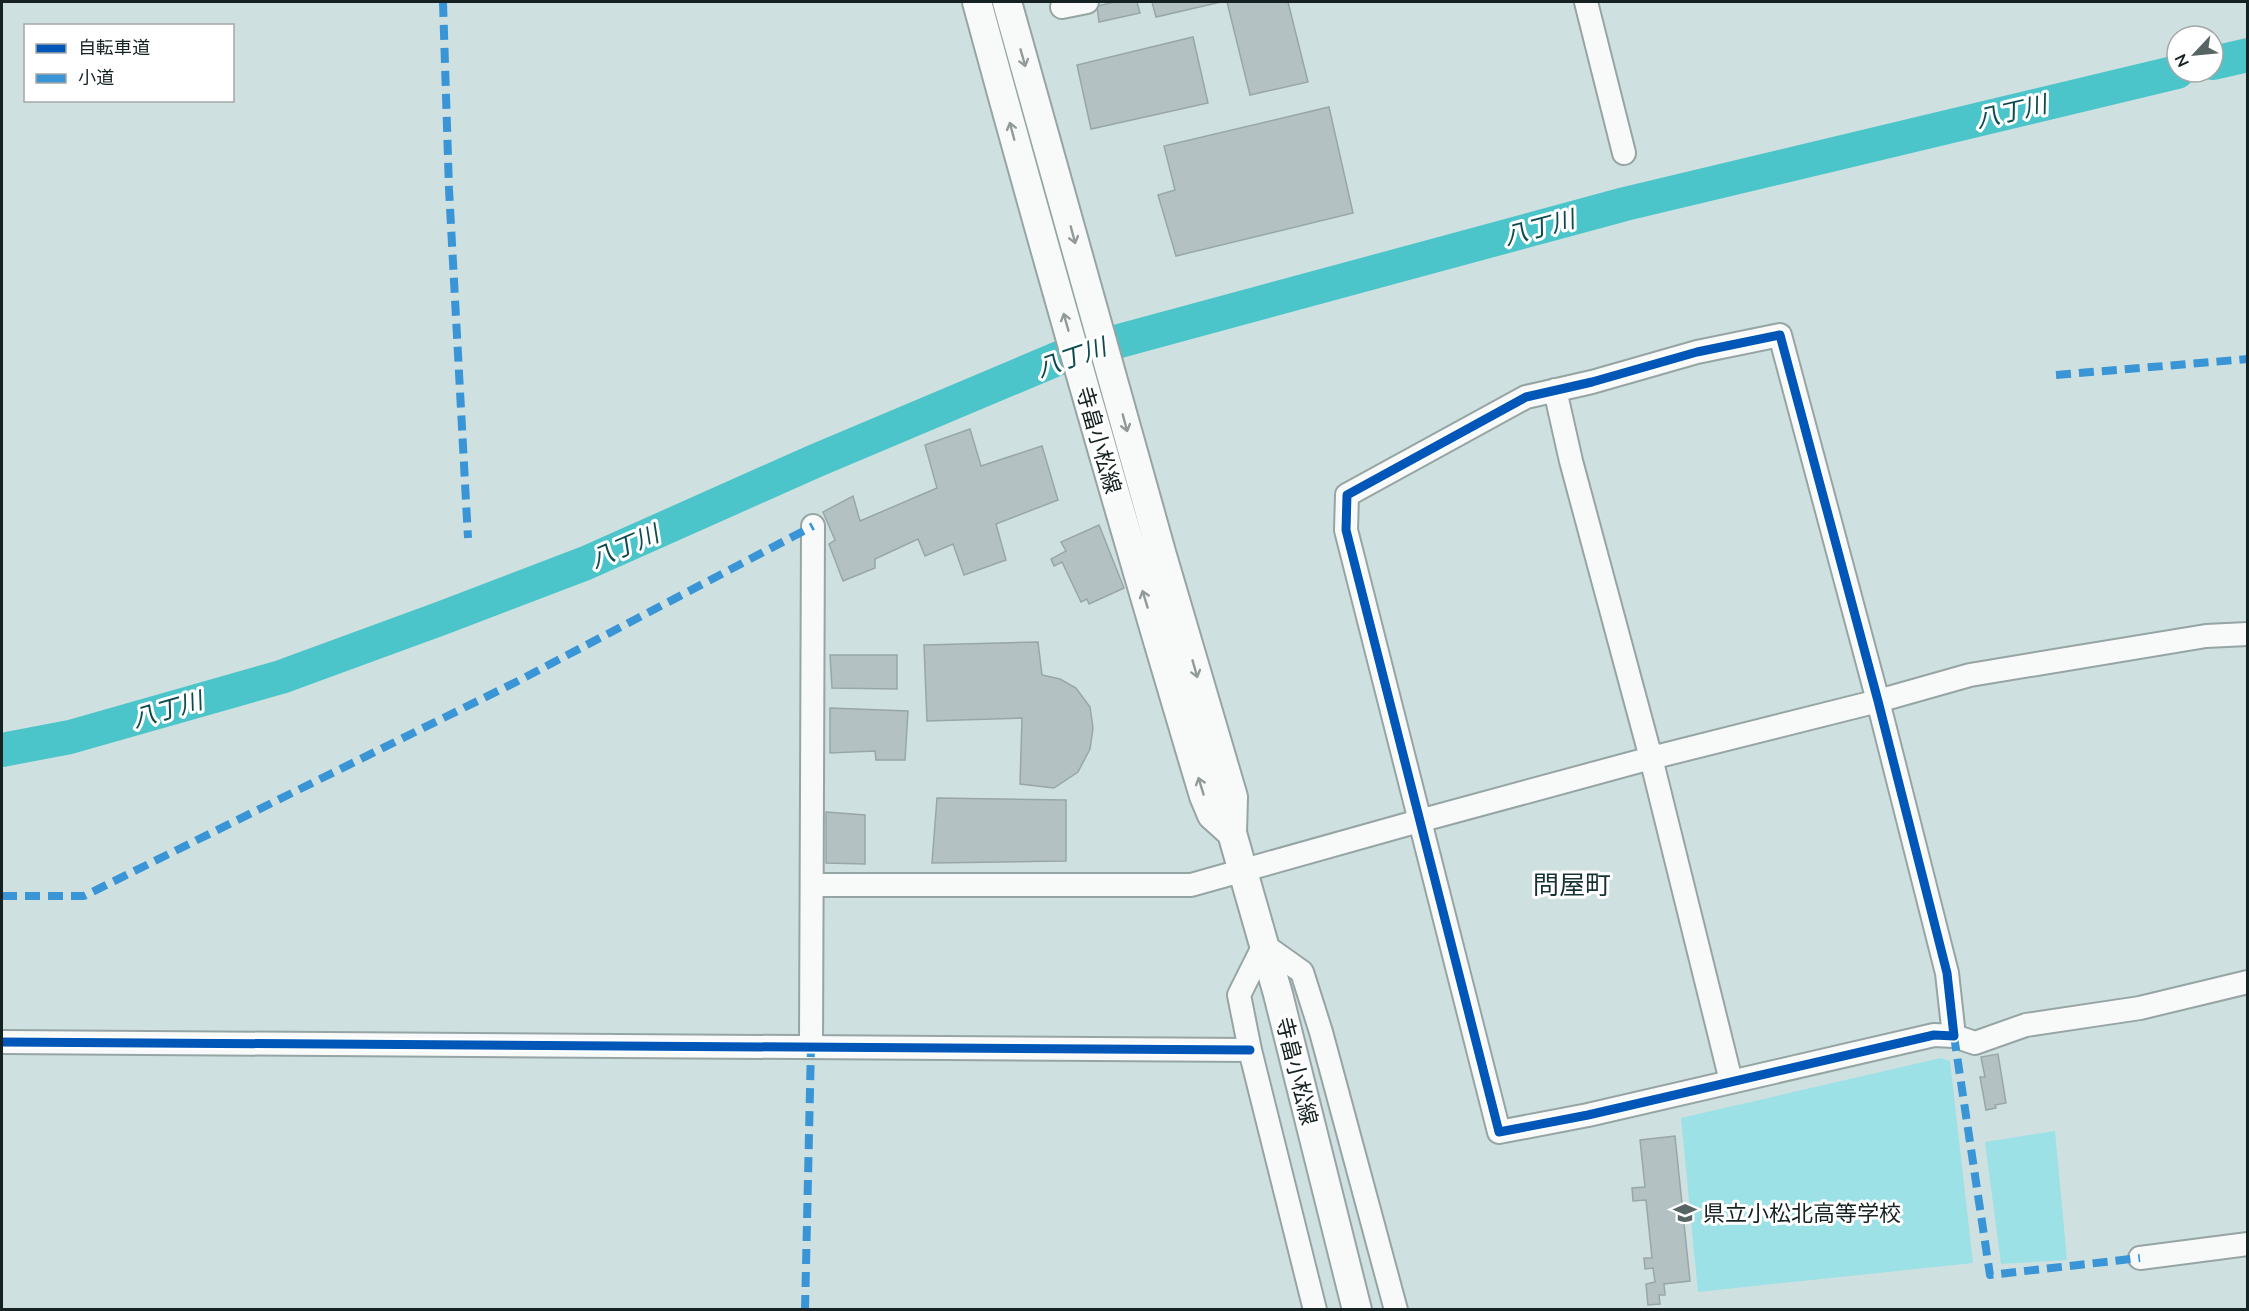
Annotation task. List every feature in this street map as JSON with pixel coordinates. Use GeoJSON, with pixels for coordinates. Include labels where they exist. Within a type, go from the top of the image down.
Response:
{"type":"FeatureCollection","features":[{"type":"Feature","properties":{"kind":"main road","name":"寺畠小松線"},"geometry":{"type":"LineString","coordinates":[[977,2],[1027,187],[1204,796],[1212,815],[1232,833]]}},
{"type":"Feature","properties":{"kind":"main road","name":"寺畠小松線"},"geometry":{"type":"LineString","coordinates":[[1007,2],[1161,552],[1233,797],[1232,833],[1244,868],[1278,994],[1357,1310]]}},
{"type":"Feature","properties":{"kind":"street"},"geometry":{"type":"LineString","coordinates":[[1062,8],[1087,2]]}},
{"type":"Feature","properties":{"kind":"street"},"geometry":{"type":"LineString","coordinates":[[1586,2],[1624,153]]}},
{"type":"Feature","properties":{"kind":"street"},"geometry":{"type":"LineString","coordinates":[[1954,1036],[1947,973],[1878,701],[1780,335],[1697,352],[1526,397],[1347,495],[1346,530],[1499,1132],[1588,1115],[1934,1035],[1954,1036],[1976,1043],[2026,1025],[2140,1008],[2247,982]]}},
{"type":"Feature","properties":{"kind":"street"},"geometry":{"type":"LineString","coordinates":[[1555,390],[1571,461],[1651,758],[1731,1081]]}},
{"type":"Feature","properties":{"kind":"street"},"geometry":{"type":"LineString","coordinates":[[811,1046],[813,526]]}},
{"type":"Feature","properties":{"kind":"street"},"geometry":{"type":"LineString","coordinates":[[812,885],[1191,885],[1244,868],[1651,758],[1878,701],[1970,675],[2206,636],[2247,634]]}},
{"type":"Feature","properties":{"kind":"street"},"geometry":{"type":"LineString","coordinates":[[1315,1310],[1250,1050],[1239,995],[1264,945],[1302,972],[1321,1032],[1396,1310]]}},
{"type":"Feature","properties":{"kind":"street"},"geometry":{"type":"LineString","coordinates":[[2,1042],[1250,1050]]}},
{"type":"Feature","properties":{"kind":"street"},"geometry":{"type":"LineString","coordinates":[[2139,1258],[2247,1244]]}},
{"type":"Feature","properties":{"kind":"shaded area"},"geometry":{"type":"Polygon","coordinates":[[[1941,1058],[1950,1061],[1973,1263],[1698,1292],[1681,1118],[1941,1058]]]}},
{"type":"Feature","properties":{"kind":"shaded area"},"geometry":{"type":"Polygon","coordinates":[[[2055,1131],[2067,1260],[2001,1264],[1985,1142],[2055,1131]]]}},
{"type":"Feature","properties":{"kind":"building"},"geometry":{"type":"Polygon","coordinates":[[[1115,2],[1137,2],[1140,13],[1099,22],[1097,6],[1115,2]]]}},
{"type":"Feature","properties":{"kind":"building"},"geometry":{"type":"Polygon","coordinates":[[[1152,2],[1221,2],[1156,17],[1152,2]]]}},
{"type":"Feature","properties":{"kind":"building"},"geometry":{"type":"Polygon","coordinates":[[[1227,2],[1288,2],[1308,82],[1250,95],[1227,2]]]}},
{"type":"Feature","properties":{"kind":"building"},"geometry":{"type":"Polygon","coordinates":[[[1193,37],[1208,103],[1091,129],[1077,65],[1193,37]]]}},
{"type":"Feature","properties":{"kind":"building"},"geometry":{"type":"Polygon","coordinates":[[[1329,107],[1353,213],[1176,256],[1158,195],[1175,190],[1164,146],[1329,107]]]}},
{"type":"Feature","properties":{"kind":"building"},"geometry":{"type":"Polygon","coordinates":[[[970,429],[981,466],[1042,446],[1058,500],[996,524],[1006,560],[964,575],[953,544],[925,556],[918,539],[875,559],[875,568],[843,581],[829,544],[835,540],[823,512],[853,496],[860,521],[937,488],[925,445],[970,429]]]}},
{"type":"Feature","properties":{"kind":"building"},"geometry":{"type":"Polygon","coordinates":[[[1099,525],[1124,588],[1089,604],[1087,599],[1081,602],[1062,562],[1054,566],[1051,559],[1066,551],[1061,542],[1099,525]]]}},
{"type":"Feature","properties":{"kind":"building"},"geometry":{"type":"Polygon","coordinates":[[[1038,642],[1042,675],[1060,679],[1076,688],[1090,707],[1093,728],[1090,749],[1078,772],[1054,788],[1020,784],[1022,718],[927,721],[924,645],[1038,642]]]}},
{"type":"Feature","properties":{"kind":"building"},"geometry":{"type":"Polygon","coordinates":[[[830,655],[897,655],[897,689],[832,688],[830,655]]]}},
{"type":"Feature","properties":{"kind":"building"},"geometry":{"type":"Polygon","coordinates":[[[830,708],[908,711],[905,760],[876,760],[875,751],[830,753],[830,708]]]}},
{"type":"Feature","properties":{"kind":"building"},"geometry":{"type":"Polygon","coordinates":[[[937,798],[1066,800],[1066,861],[932,863],[937,798]]]}},
{"type":"Feature","properties":{"kind":"building"},"geometry":{"type":"Polygon","coordinates":[[[826,812],[865,815],[865,864],[826,863],[826,812]]]}},
{"type":"Feature","properties":{"kind":"building"},"geometry":{"type":"Polygon","coordinates":[[[1998,1054],[2006,1103],[1986,1110],[1980,1077],[1985,1077],[1981,1057],[1998,1054]]]}},
{"type":"Feature","properties":{"kind":"building"},"geometry":{"type":"Polygon","coordinates":[[[1675,1136],[1690,1281],[1664,1284],[1665,1295],[1659,1295],[1660,1304],[1648,1305],[1646,1284],[1655,1282],[1653,1268],[1645,1269],[1644,1258],[1652,1258],[1646,1200],[1633,1201],[1632,1188],[1645,1187],[1640,1140],[1675,1136]]]}},
{"type":"Feature","properties":{"kind":"waterway","name":"八丁川"},"geometry":{"type":"LineString","coordinates":[[2225,60],[2248,55]]}},
{"type":"Feature","properties":{"kind":"waterway","name":"八丁川"},"geometry":{"type":"LineString","coordinates":[[2,750],[70,737],[281,677],[442,618],[586,563],[815,461],[1064,356],[1625,204],[2165,75]]}},
{"type":"Feature","properties":{"kind":"marked path"},"geometry":{"type":"LineString","coordinates":[[443,2],[449,189],[468,538]]}},
{"type":"Feature","properties":{"kind":"marked path"},"geometry":{"type":"LineString","coordinates":[[2056,375],[2248,359]]}},
{"type":"Feature","properties":{"kind":"marked path"},"geometry":{"type":"LineString","coordinates":[[2,896],[84,896],[518,681],[813,526]]}},
{"type":"Feature","properties":{"kind":"marked path"},"geometry":{"type":"LineString","coordinates":[[1954,1036],[1990,1275],[2140,1258]]}},
{"type":"Feature","properties":{"kind":"marked path"},"geometry":{"type":"LineString","coordinates":[[805,1310],[811,1046]]}},
{"type":"Feature","properties":{"kind":"cycle path"},"geometry":{"type":"LineString","coordinates":[[1780,335],[1878,701],[1947,973],[1954,1036],[1934,1035],[1588,1115],[1499,1132],[1346,530],[1347,495],[1526,397],[1592,382],[1697,352],[1780,335]]}},
{"type":"Feature","properties":{"kind":"cycle path"},"geometry":{"type":"LineString","coordinates":[[2,1042],[1250,1050]]}},
{"type":"Feature","properties":{"kind":"place","name":"県立小松北高等学校"},"geometry":{"type":"Point","coordinates":[1685,1213]}},
{"type":"Feature","properties":{"kind":"district","name":"問屋町"},"geometry":{"type":"Point","coordinates":[1572,884]}}]}
